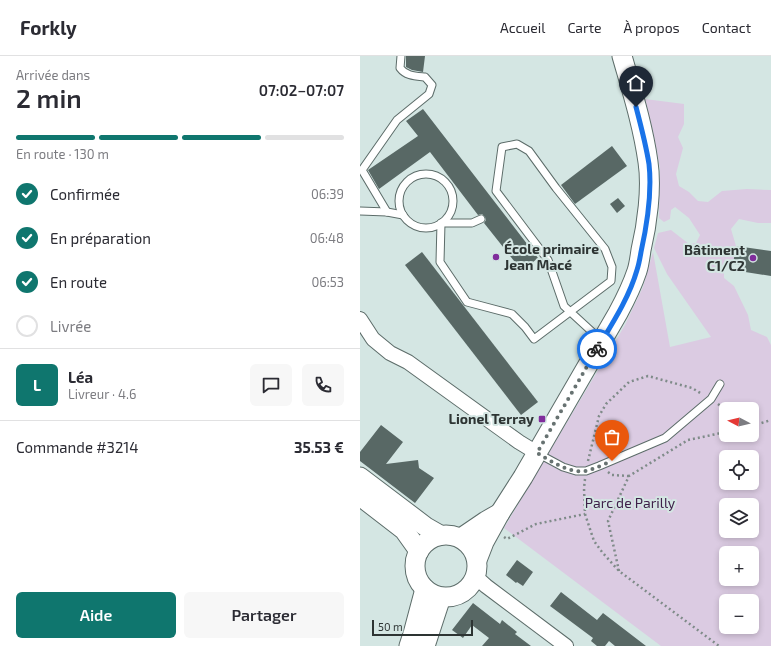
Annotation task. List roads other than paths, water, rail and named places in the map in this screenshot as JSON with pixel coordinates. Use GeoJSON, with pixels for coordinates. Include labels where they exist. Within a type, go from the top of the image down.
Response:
{"type":"FeatureCollection","features":[{"type":"Feature","properties":{"kind":"main road"},"geometry":{"type":"LineString","coordinates":[[476,569],[474,552],[470,545],[461,538],[451,535],[440,535],[432,538],[424,544],[419,551],[416,560],[416,571],[419,580],[433,593],[452,597],[462,593],[470,586],[476,569],[484,542],[602,342],[627,296],[637,270],[648,211],[649,178],[643,133],[622,56]]}},
{"type":"Feature","properties":{"kind":"main road"},"geometry":{"type":"LineString","coordinates":[[360,477],[426,527],[440,535]]}},
{"type":"Feature","properties":{"kind":"main road"},"geometry":{"type":"LineString","coordinates":[[360,496],[404,530],[419,551]]}},
{"type":"Feature","properties":{"kind":"main road"},"geometry":{"type":"LineString","coordinates":[[461,538],[486,521],[496,521]]}},
{"type":"Feature","properties":{"kind":"main road"},"geometry":{"type":"LineString","coordinates":[[409,646],[413,634],[433,593]]}},
{"type":"Feature","properties":{"kind":"main road"},"geometry":{"type":"LineString","coordinates":[[425,646],[433,593]]}},
{"type":"Feature","properties":{"kind":"street"},"geometry":{"type":"LineString","coordinates":[[360,319],[373,339],[390,353],[408,362],[537,453]]}},
{"type":"Feature","properties":{"kind":"street"},"geometry":{"type":"LineString","coordinates":[[476,569],[486,586],[566,646]]}},
{"type":"Feature","properties":{"kind":"lane"},"geometry":{"type":"LineString","coordinates":[[387,212],[362,170],[396,120],[430,94],[432,86],[425,77],[404,73],[400,68],[402,56]]}},
{"type":"Feature","properties":{"kind":"lane"},"geometry":{"type":"LineString","coordinates":[[481,219],[472,223],[441,224],[424,228],[416,226],[408,222],[399,206],[401,189],[407,181],[414,176],[423,173],[440,177],[447,183],[452,191],[453,200],[452,209],[448,217],[441,224],[440,262],[467,302],[512,314],[525,326],[534,339],[570,312],[611,281],[612,267],[605,249],[556,188],[529,151],[517,144],[502,147],[496,191],[548,260],[564,306],[570,312],[602,342]]}},
{"type":"Feature","properties":{"kind":"lane"},"geometry":{"type":"LineString","coordinates":[[360,211],[387,212],[403,215]]}},
{"type":"Feature","properties":{"kind":"lane"},"geometry":{"type":"LineString","coordinates":[[537,453],[563,467],[576,471],[586,471],[666,438],[711,399],[720,384]]}},
{"type":"Feature","properties":{"kind":"place","name":"École primaire Jean Macé"},"geometry":{"type":"Point","coordinates":[496,257]}},
{"type":"Feature","properties":{"kind":"place","name":"Bâtiment C1/C2"},"geometry":{"type":"Point","coordinates":[753,258]}},
{"type":"Feature","properties":{"kind":"place","name":"Lionel Terray"},"geometry":{"type":"Point","coordinates":[542,419]}},
{"type":"Feature","properties":{"kind":"park label","name":"Parc de Parilly"},"geometry":{"type":"Point","coordinates":[630,503]}}]}
